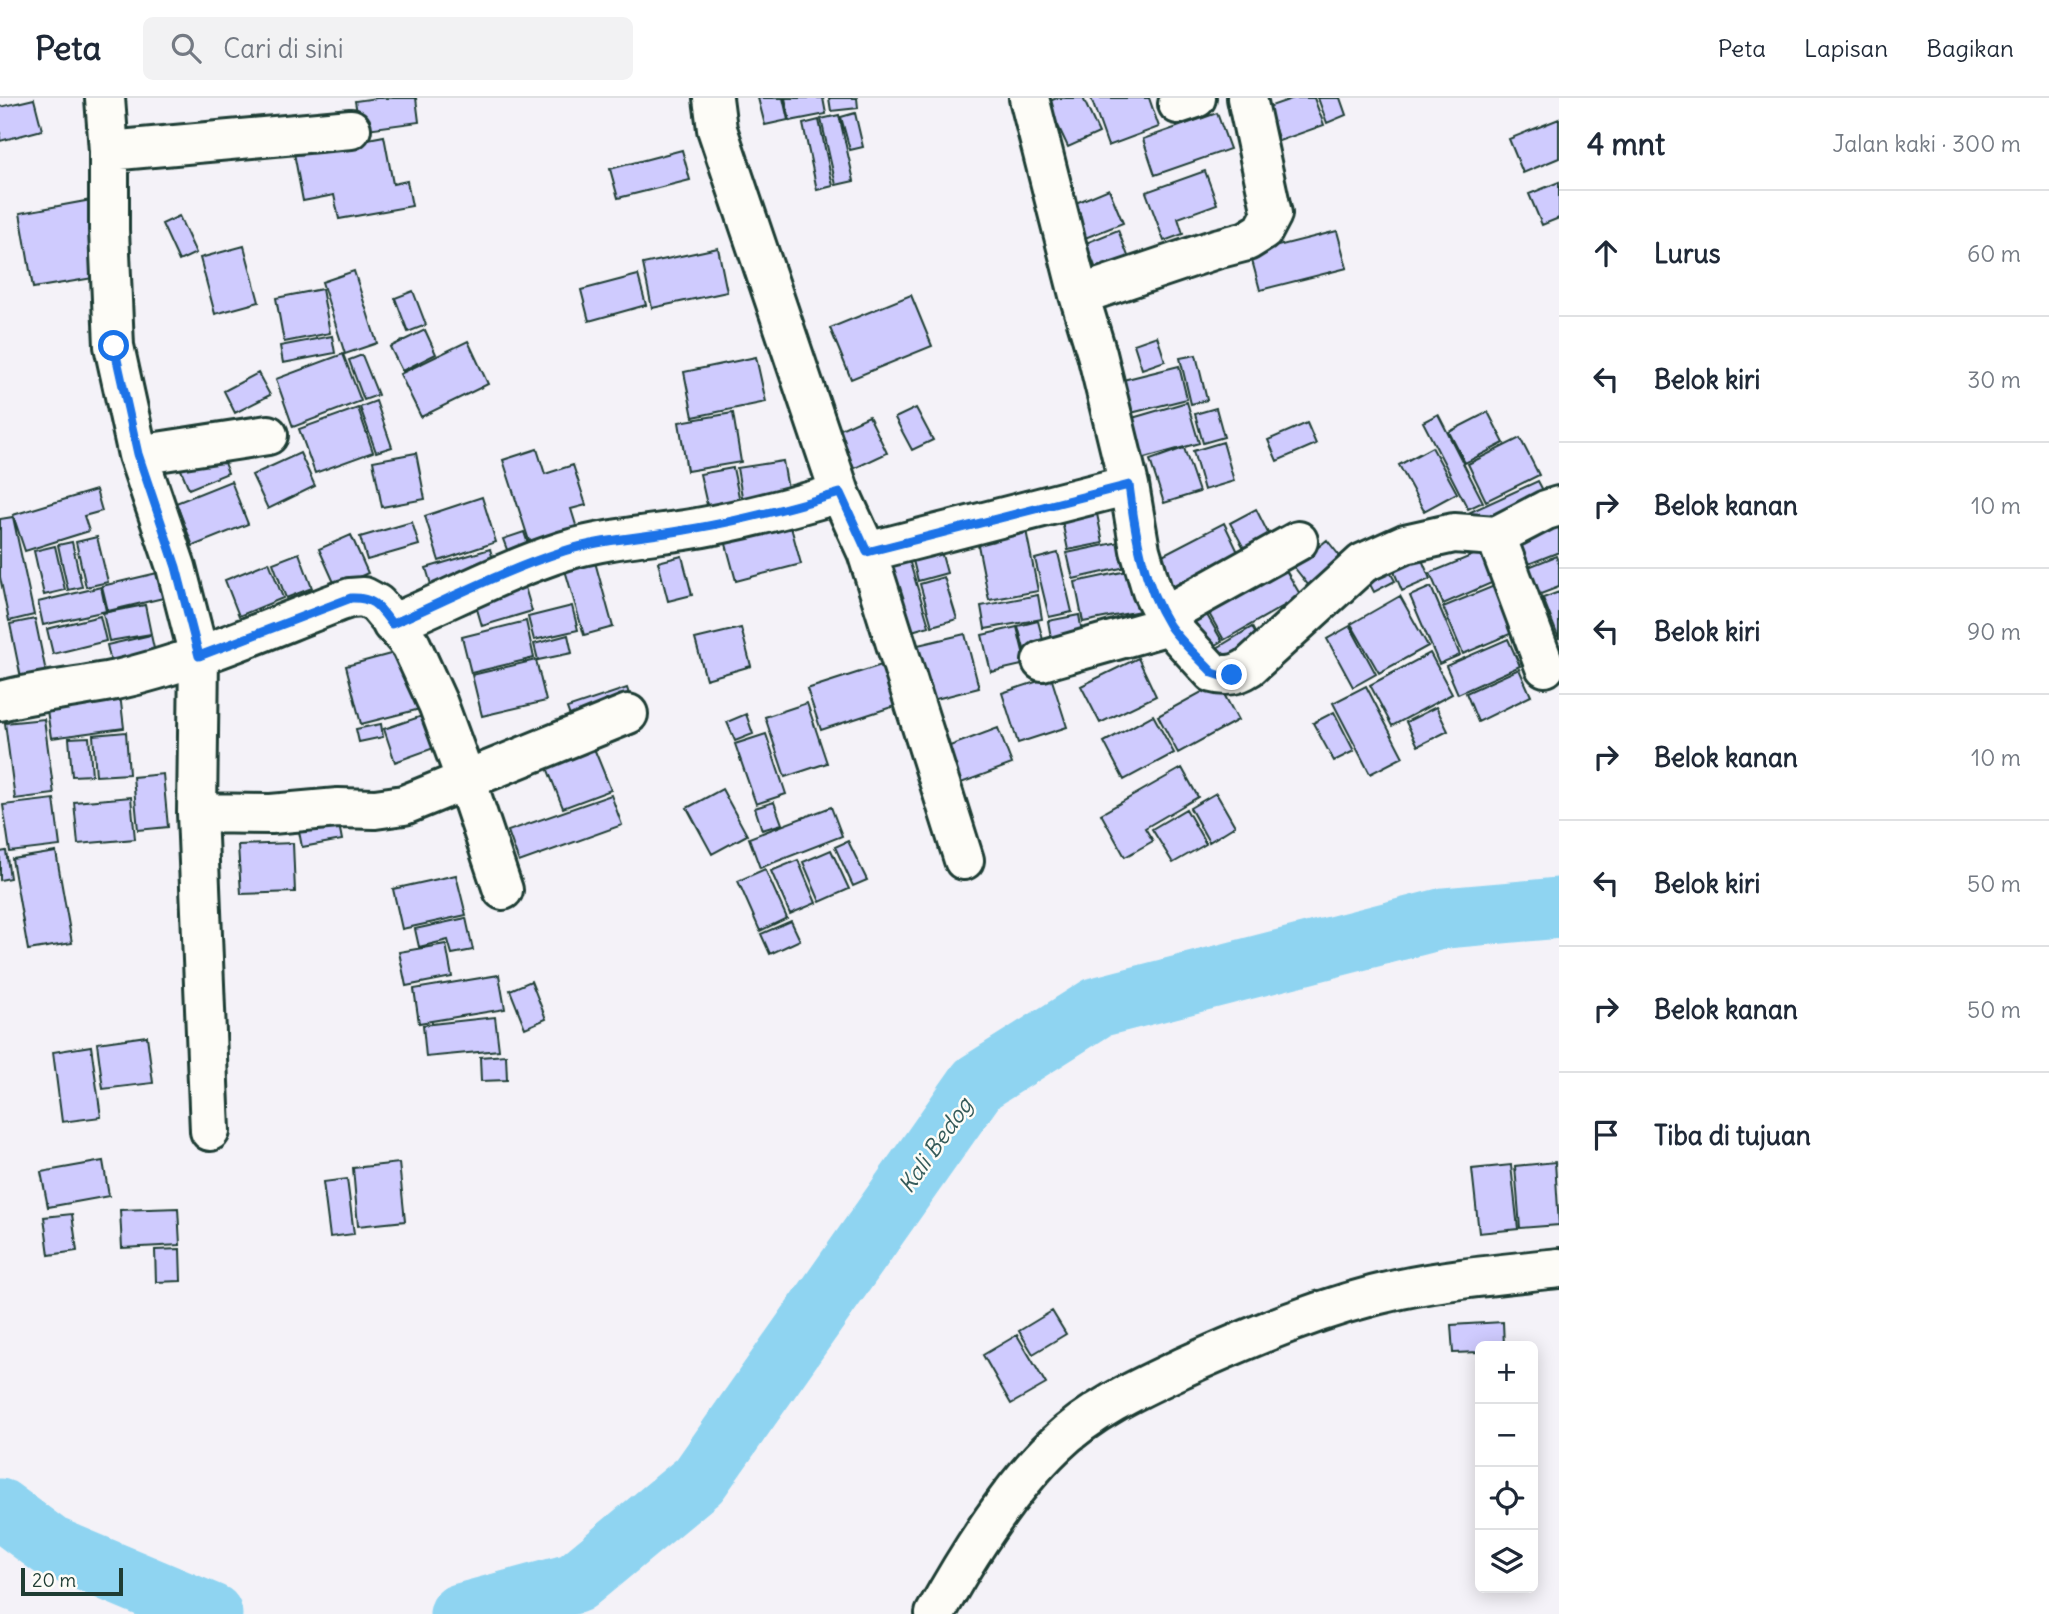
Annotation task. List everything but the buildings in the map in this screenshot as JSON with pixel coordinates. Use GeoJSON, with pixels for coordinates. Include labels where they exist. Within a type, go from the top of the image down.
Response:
{"type":"FeatureCollection","features":[{"type":"Feature","properties":{"kind":"street"},"geometry":{"type":"LineString","coordinates":[[105,98],[109,150],[114,346],[138,454],[176,567],[199,656],[197,813],[210,1131]]}},
{"type":"Feature","properties":{"kind":"street"},"geometry":{"type":"LineString","coordinates":[[713,98],[717,129],[840,493],[867,552],[964,860]]}},
{"type":"Feature","properties":{"kind":"street"},"geometry":{"type":"LineString","coordinates":[[1029,98],[1079,295],[1097,354],[1129,485],[1139,550],[1152,591],[1167,620],[1213,673],[1232,675],[1249,667],[1363,563],[1405,544],[1454,533],[1496,536],[1559,506]]}},
{"type":"Feature","properties":{"kind":"street"},"geometry":{"type":"LineString","coordinates":[[1079,295],[1247,241],[1263,231],[1272,214],[1247,98]]}},
{"type":"Feature","properties":{"kind":"street"},"geometry":{"type":"LineString","coordinates":[[109,150],[351,128]]}},
{"type":"Feature","properties":{"kind":"street"},"geometry":{"type":"LineString","coordinates":[[138,454],[268,435]]}},
{"type":"Feature","properties":{"kind":"street"},"geometry":{"type":"LineString","coordinates":[[867,552],[1129,485]]}},
{"type":"Feature","properties":{"kind":"street"},"geometry":{"type":"LineString","coordinates":[[392,624],[565,551],[612,540],[767,515],[840,493]]}},
{"type":"Feature","properties":{"kind":"street"},"geometry":{"type":"LineString","coordinates":[[1496,536],[1545,667]]}},
{"type":"Feature","properties":{"kind":"street"},"geometry":{"type":"LineString","coordinates":[[1042,662],[1167,620],[1298,541]]}},
{"type":"Feature","properties":{"kind":"street"},"geometry":{"type":"LineString","coordinates":[[0,701],[116,680],[199,656],[351,598],[364,597],[377,604],[411,645],[425,674],[466,780],[503,890]]}},
{"type":"Feature","properties":{"kind":"street"},"geometry":{"type":"LineString","coordinates":[[197,813],[271,814],[404,805],[628,714]]}},
{"type":"Feature","properties":{"kind":"street"},"geometry":{"type":"LineString","coordinates":[[935,1614],[996,1517],[1033,1468],[1081,1423],[1129,1393],[1230,1346],[1359,1299],[1462,1278],[1559,1268]]}},
{"type":"Feature","properties":{"kind":"waterway","name":"Kali Bedog"},"geometry":{"type":"LineString","coordinates":[[460,1614],[575,1583],[699,1480],[978,1083],[1098,1007],[1445,918],[1559,908]]}},
{"type":"Feature","properties":{"kind":"waterway","name":"Kali Bedog"},"geometry":{"type":"LineString","coordinates":[[0,1509],[50,1546],[212,1614]]}},
{"type":"Feature","properties":{"kind":"route"},"geometry":{"type":"LineString","coordinates":[[114,346],[138,454],[176,567],[199,656],[338,601],[364,597],[377,604],[392,624],[565,551],[612,540],[767,515],[840,493],[867,552],[1129,485],[1139,550],[1152,591],[1169,625],[1213,673],[1232,675]]}}]}
